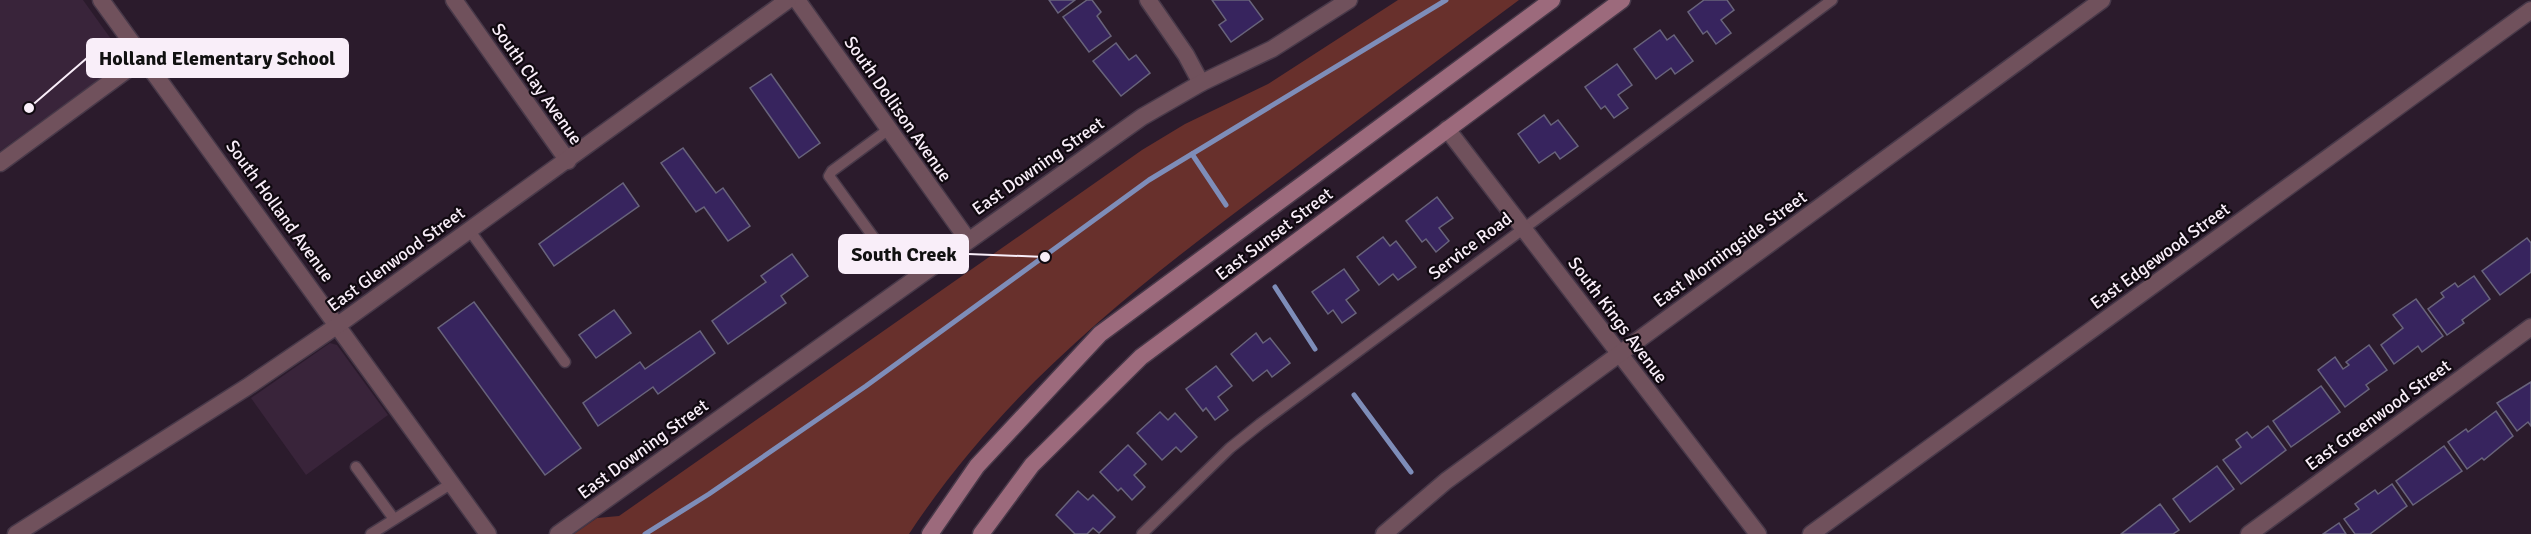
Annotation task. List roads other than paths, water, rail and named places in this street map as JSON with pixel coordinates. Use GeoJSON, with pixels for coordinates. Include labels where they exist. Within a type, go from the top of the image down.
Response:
{"type":"FeatureCollection","features":[{"type":"Feature","properties":{"kind":"main road","name":"East Sunset Street"},"geometry":{"type":"LineString","coordinates":[[930,534],[977,466],[1100,334],[1552,0]]}},
{"type":"Feature","properties":{"kind":"main road","name":"East Sunset Street"},"geometry":{"type":"LineString","coordinates":[[981,534],[1032,465],[1141,357],[1622,0]]}},
{"type":"Feature","properties":{"kind":"street","name":"South Holland Avenue"},"geometry":{"type":"LineString","coordinates":[[101,0],[488,534]]}},
{"type":"Feature","properties":{"kind":"street","name":"South Clay Avenue"},"geometry":{"type":"LineString","coordinates":[[454,0],[568,160]]}},
{"type":"Feature","properties":{"kind":"street","name":"East Glenwood Street"},"geometry":{"type":"LineString","coordinates":[[16,534],[247,387],[338,325],[788,0]]}},
{"type":"Feature","properties":{"kind":"street","name":"South Dollison Avenue"},"geometry":{"type":"LineString","coordinates":[[797,0],[968,240]]}},
{"type":"Feature","properties":{"kind":"street"},"geometry":{"type":"LineString","coordinates":[[1148,0],[1186,55],[1201,83]]}},
{"type":"Feature","properties":{"kind":"street","name":"East Downing Street"},"geometry":{"type":"LineString","coordinates":[[558,534],[1143,117],[1201,83],[1272,49],[1349,0]]}},
{"type":"Feature","properties":{"kind":"street","name":"East Morningside Street"},"geometry":{"type":"LineString","coordinates":[[1384,534],[1446,480],[1620,355],[2102,0]]}},
{"type":"Feature","properties":{"kind":"street","name":"East Edgewood Street"},"geometry":{"type":"LineString","coordinates":[[1811,534],[2531,10]]}},
{"type":"Feature","properties":{"kind":"street"},"geometry":{"type":"LineString","coordinates":[[0,163],[143,58]]}},
{"type":"Feature","properties":{"kind":"street","name":"South Kings Avenue"},"geometry":{"type":"LineString","coordinates":[[1447,129],[1758,534]]}},
{"type":"Feature","properties":{"kind":"street","name":"East Greenwood Street"},"geometry":{"type":"LineString","coordinates":[[2249,534],[2531,327]]}},
{"type":"Feature","properties":{"kind":"lane","name":"Service Road"},"geometry":{"type":"LineString","coordinates":[[1142,534],[1238,442],[1522,227],[1832,0]]}},
{"type":"Feature","properties":{"kind":"lane"},"geometry":{"type":"LineString","coordinates":[[889,129],[832,171],[829,176],[890,260]]}},
{"type":"Feature","properties":{"kind":"lane"},"geometry":{"type":"LineString","coordinates":[[470,231],[565,362]]}},
{"type":"Feature","properties":{"kind":"lane"},"geometry":{"type":"LineString","coordinates":[[356,467],[394,519]]}},
{"type":"Feature","properties":{"kind":"lane"},"geometry":{"type":"LineString","coordinates":[[371,534],[452,483]]}},
{"type":"Feature","properties":{"kind":"waterway"},"geometry":{"type":"LineString","coordinates":[[645,534],[709,494],[866,386],[1149,180],[1446,0]]}},
{"type":"Feature","properties":{"kind":"waterway"},"geometry":{"type":"LineString","coordinates":[[1192,154],[1226,205]]}},
{"type":"Feature","properties":{"kind":"waterway"},"geometry":{"type":"LineString","coordinates":[[1275,287],[1315,349]]}},
{"type":"Feature","properties":{"kind":"waterway"},"geometry":{"type":"LineString","coordinates":[[1354,395],[1411,472]]}},
{"type":"Feature","properties":{"kind":"place","name":"Holland Elementary School"},"geometry":{"type":"Point","coordinates":[29,108]}},
{"type":"Feature","properties":{"kind":"place","name":"South Creek"},"geometry":{"type":"Point","coordinates":[1045,257]}}]}
